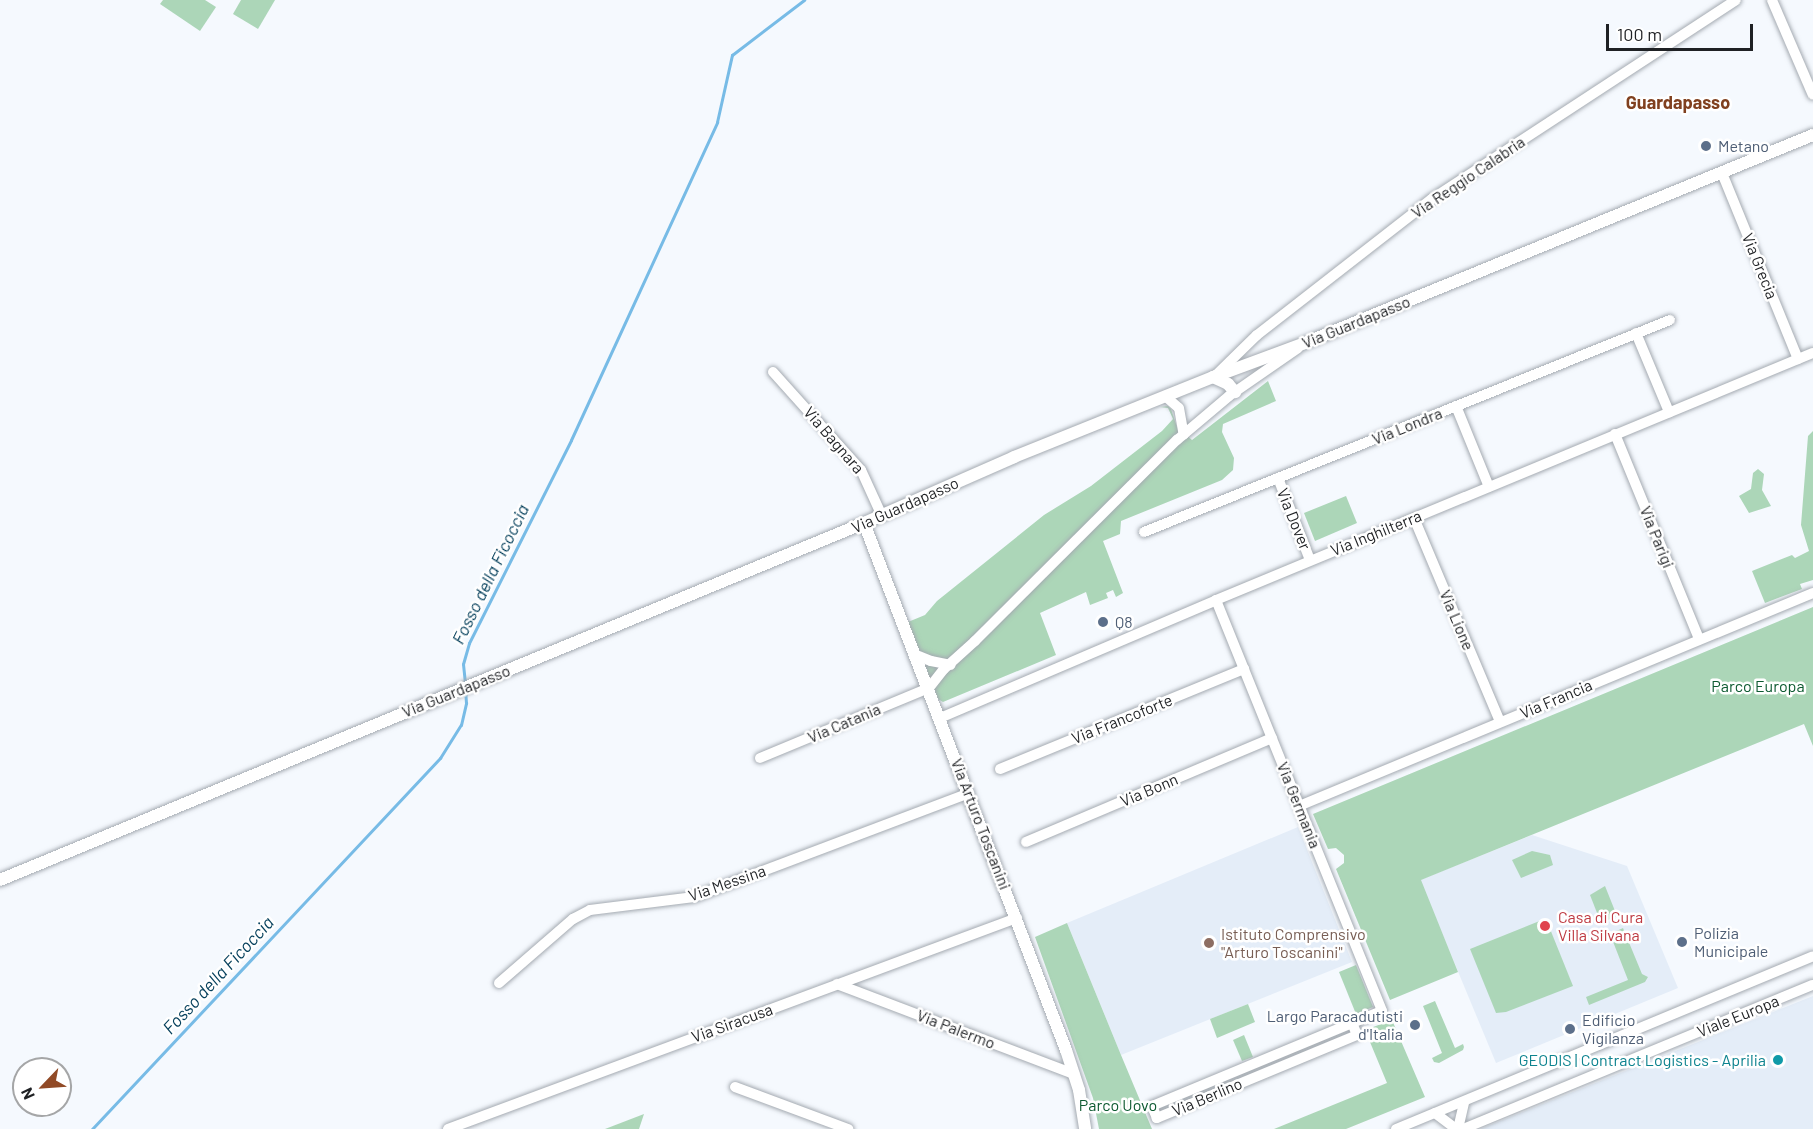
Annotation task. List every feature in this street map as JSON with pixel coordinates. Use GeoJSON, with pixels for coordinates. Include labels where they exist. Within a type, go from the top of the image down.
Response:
{"type":"FeatureCollection","features":[{"type":"Feature","properties":{"kind":"street","name":"Via Reggio Calabria"},"geometry":{"type":"LineString","coordinates":[[1214,376],[1257,335],[1432,199],[1736,0]]}},
{"type":"Feature","properties":{"kind":"street"},"geometry":{"type":"LineString","coordinates":[[1773,0],[1813,95]]}},
{"type":"Feature","properties":{"kind":"street","name":"Via Guardapasso"},"geometry":{"type":"LineString","coordinates":[[0,880],[882,516],[1014,457],[1214,376],[1305,343],[1813,135]]}},
{"type":"Feature","properties":{"kind":"street","name":"Via Grecia"},"geometry":{"type":"LineString","coordinates":[[1722,174],[1798,359]]}},
{"type":"Feature","properties":{"kind":"street","name":"Via Londra"},"geometry":{"type":"LineString","coordinates":[[1144,532],[1670,320]]}},
{"type":"Feature","properties":{"kind":"street"},"geometry":{"type":"LineString","coordinates":[[1636,333],[1669,412]]}},
{"type":"Feature","properties":{"kind":"street"},"geometry":{"type":"LineString","coordinates":[[929,688],[1184,435],[1235,392],[1305,343]]}},
{"type":"Feature","properties":{"kind":"street","name":"Via Inghilterra"},"geometry":{"type":"LineString","coordinates":[[940,718],[1310,560],[1813,353]]}},
{"type":"Feature","properties":{"kind":"street","name":"Via Bagnara"},"geometry":{"type":"LineString","coordinates":[[774,372],[860,468],[882,516]]}},
{"type":"Feature","properties":{"kind":"street"},"geometry":{"type":"LineString","coordinates":[[1214,376],[1228,384],[1235,392]]}},
{"type":"Feature","properties":{"kind":"street"},"geometry":{"type":"LineString","coordinates":[[1165,396],[1179,408],[1184,435]]}},
{"type":"Feature","properties":{"kind":"street"},"geometry":{"type":"LineString","coordinates":[[1456,406],[1489,487]]}},
{"type":"Feature","properties":{"kind":"street","name":"Via Parigi"},"geometry":{"type":"LineString","coordinates":[[1615,434],[1700,639]]}},
{"type":"Feature","properties":{"kind":"street","name":"Via Dover"},"geometry":{"type":"LineString","coordinates":[[1278,478],[1310,560]]}},
{"type":"Feature","properties":{"kind":"street","name":"Via Lione"},"geometry":{"type":"LineString","coordinates":[[1414,518],[1500,722]]}},
{"type":"Feature","properties":{"kind":"street","name":"Via Arturo Toscanini"},"geometry":{"type":"LineString","coordinates":[[864,523],[1017,918],[1074,1074],[1085,1129]]}},
{"type":"Feature","properties":{"kind":"street","name":"Via Francia"},"geometry":{"type":"LineString","coordinates":[[1299,806],[1813,593]]}},
{"type":"Feature","properties":{"kind":"street","name":"Via Germania"},"geometry":{"type":"LineString","coordinates":[[1216,600],[1382,1011]]}},
{"type":"Feature","properties":{"kind":"street"},"geometry":{"type":"LineString","coordinates":[[916,655],[931,661],[951,664]]}},
{"type":"Feature","properties":{"kind":"street","name":"Via Francoforte"},"geometry":{"type":"LineString","coordinates":[[1000,769],[1244,669]]}},
{"type":"Feature","properties":{"kind":"street","name":"Via Catania"},"geometry":{"type":"LineString","coordinates":[[760,759],[929,688]]}},
{"type":"Feature","properties":{"kind":"street","name":"Via Bonn"},"geometry":{"type":"LineString","coordinates":[[1026,842],[1272,738]]}},
{"type":"Feature","properties":{"kind":"street","name":"Via Messina"},"geometry":{"type":"LineString","coordinates":[[499,983],[573,919],[590,910],[694,897],[969,793]]}},
{"type":"Feature","properties":{"kind":"street","name":"Via Siracusa"},"geometry":{"type":"LineString","coordinates":[[448,1129],[1017,918]]}},
{"type":"Feature","properties":{"kind":"street","name":"Viale Europa"},"geometry":{"type":"LineString","coordinates":[[1396,1129],[1813,956]]}},
{"type":"Feature","properties":{"kind":"street","name":"Via Palermo"},"geometry":{"type":"LineString","coordinates":[[837,984],[1074,1074]]}},
{"type":"Feature","properties":{"kind":"street","name":"Viale Europa"},"geometry":{"type":"LineString","coordinates":[[1463,1129],[1813,985]]}},
{"type":"Feature","properties":{"kind":"street","name":"Via Berlino"},"geometry":{"type":"LineString","coordinates":[[1352,1023],[1357,1035],[1157,1118],[1152,1106],[1352,1023],[1382,1011]]}},
{"type":"Feature","properties":{"kind":"street"},"geometry":{"type":"LineString","coordinates":[[735,1087],[848,1129]]}},
{"type":"Feature","properties":{"kind":"street"},"geometry":{"type":"LineString","coordinates":[[1435,1113],[1457,1129],[1464,1102]]}},
{"type":"Feature","properties":{"kind":"shaded area","name":"Istituto Comprensivo \"Arturo Toscanini\""},"geometry":{"type":"Polygon","coordinates":[[[1298,827],[1352,962],[1121,1055],[1067,923],[1298,827]]]}},
{"type":"Feature","properties":{"kind":"shaded area","name":"Casa di Cura Villa Silvana"},"geometry":{"type":"Polygon","coordinates":[[[1532,835],[1627,866],[1678,988],[1496,1063],[1420,880],[1532,835]]]}},
{"type":"Feature","properties":{"kind":"shaded area"},"geometry":{"type":"Polygon","coordinates":[[[1813,996],[1813,1129],[1480,1129],[1813,996]]]}},
{"type":"Feature","properties":{"kind":"green space"},"geometry":{"type":"Polygon","coordinates":[[[163,0],[205,0],[216,7],[200,31],[160,4],[163,0]]]}},
{"type":"Feature","properties":{"kind":"green space"},"geometry":{"type":"Polygon","coordinates":[[[241,0],[275,0],[258,29],[233,14],[241,0]]]}},
{"type":"Feature","properties":{"kind":"green space"},"geometry":{"type":"Polygon","coordinates":[[[1268,381],[1276,401],[1223,424],[1222,432],[1234,458],[1233,470],[1222,480],[1121,521],[1120,534],[1103,541],[1123,593],[1116,597],[1113,590],[1106,593],[1108,598],[1090,605],[1086,592],[1040,613],[1056,655],[943,702],[938,699],[908,622],[925,615],[937,601],[1044,515],[1091,486],[1162,431],[1173,419],[1168,408],[1160,407],[1168,406],[1171,409],[1177,427],[1192,440],[1268,381]]]}},
{"type":"Feature","properties":{"kind":"green space"},"geometry":{"type":"Polygon","coordinates":[[[1813,431],[1813,580],[1800,584],[1802,589],[1765,603],[1752,571],[1792,555],[1795,558],[1809,551],[1801,525],[1808,436],[1813,431]]]}},
{"type":"Feature","properties":{"kind":"green space"},"geometry":{"type":"Polygon","coordinates":[[[1758,469],[1764,474],[1762,490],[1771,506],[1749,513],[1739,496],[1751,489],[1753,473],[1758,469]]]}},
{"type":"Feature","properties":{"kind":"green space"},"geometry":{"type":"Polygon","coordinates":[[[1346,496],[1357,523],[1315,541],[1304,513],[1346,496]]]}},
{"type":"Feature","properties":{"kind":"green space","name":"Parco Europa"},"geometry":{"type":"Polygon","coordinates":[[[1813,607],[1813,746],[1804,724],[1421,880],[1458,972],[1390,1000],[1336,869],[1344,863],[1344,855],[1336,848],[1328,849],[1313,814],[1813,607]]]}},
{"type":"Feature","properties":{"kind":"green space"},"geometry":{"type":"Polygon","coordinates":[[[1532,851],[1550,855],[1553,865],[1521,878],[1512,860],[1532,851]]]}},
{"type":"Feature","properties":{"kind":"green space"},"geometry":{"type":"Polygon","coordinates":[[[1605,886],[1617,916],[1601,923],[1590,895],[1605,886]]]}},
{"type":"Feature","properties":{"kind":"green space"},"geometry":{"type":"Polygon","coordinates":[[[1542,920],[1548,924],[1573,986],[1506,1012],[1496,1013],[1470,949],[1542,920]]]}},
{"type":"Feature","properties":{"kind":"green space","name":"Parco Uovo"},"geometry":{"type":"Polygon","coordinates":[[[1067,923],[1152,1129],[1099,1129],[1093,1098],[1035,937],[1067,923]]]}},
{"type":"Feature","properties":{"kind":"green space"},"geometry":{"type":"Polygon","coordinates":[[[1623,928],[1642,974],[1648,977],[1645,982],[1589,1005],[1586,997],[1628,980],[1610,934],[1623,928]]]}},
{"type":"Feature","properties":{"kind":"green space"},"geometry":{"type":"Polygon","coordinates":[[[1356,965],[1373,1007],[1356,1014],[1339,972],[1356,965]]]}},
{"type":"Feature","properties":{"kind":"green space"},"geometry":{"type":"Polygon","coordinates":[[[1435,1001],[1455,1048],[1463,1044],[1464,1047],[1463,1050],[1439,1063],[1434,1062],[1432,1058],[1442,1053],[1423,1006],[1435,1001]]]}},
{"type":"Feature","properties":{"kind":"green space"},"geometry":{"type":"Polygon","coordinates":[[[1248,1004],[1255,1022],[1217,1038],[1210,1019],[1248,1004]]]}},
{"type":"Feature","properties":{"kind":"green space"},"geometry":{"type":"Polygon","coordinates":[[[1392,1020],[1425,1097],[1346,1129],[1274,1129],[1387,1083],[1365,1030],[1392,1020]]]}},
{"type":"Feature","properties":{"kind":"green space"},"geometry":{"type":"Polygon","coordinates":[[[1244,1035],[1253,1057],[1242,1061],[1233,1040],[1244,1035]]]}},
{"type":"Feature","properties":{"kind":"green space"},"geometry":{"type":"Polygon","coordinates":[[[644,1114],[639,1129],[605,1129],[644,1114]]]}},
{"type":"Feature","properties":{"kind":"waterway","name":"Fosso della Ficoccia"},"geometry":{"type":"LineString","coordinates":[[465,683],[463,664],[469,643],[571,440],[717,122],[732,55],[804,0]]}},
{"type":"Feature","properties":{"kind":"waterway","name":"Fosso della Ficoccia"},"geometry":{"type":"LineString","coordinates":[[92,1129],[440,758],[461,725],[466,703],[465,690]]}},
{"type":"Feature","properties":{"kind":"place","name":"Metano"},"geometry":{"type":"Point","coordinates":[1706,146]}},
{"type":"Feature","properties":{"kind":"place","name":"Q8"},"geometry":{"type":"Point","coordinates":[1103,622]}},
{"type":"Feature","properties":{"kind":"place","name":"Casa di Cura Villa Silvana"},"geometry":{"type":"Point","coordinates":[1545,926]}},
{"type":"Feature","properties":{"kind":"place","name":"Polizia Municipale"},"geometry":{"type":"Point","coordinates":[1682,942]}},
{"type":"Feature","properties":{"kind":"place","name":"Istituto Comprensivo \"Arturo Toscanini\""},"geometry":{"type":"Point","coordinates":[1209,943]}},
{"type":"Feature","properties":{"kind":"place","name":"Largo Paracadutisti d'Italia"},"geometry":{"type":"Point","coordinates":[1415,1025]}},
{"type":"Feature","properties":{"kind":"place","name":"Edificio Vigilanza"},"geometry":{"type":"Point","coordinates":[1570,1029]}},
{"type":"Feature","properties":{"kind":"place","name":"GEODIS | Contract Logistics - Aprilia"},"geometry":{"type":"Point","coordinates":[1778,1060]}},
{"type":"Feature","properties":{"kind":"district","name":"Guardapasso"},"geometry":{"type":"Point","coordinates":[1678,102]}}]}
